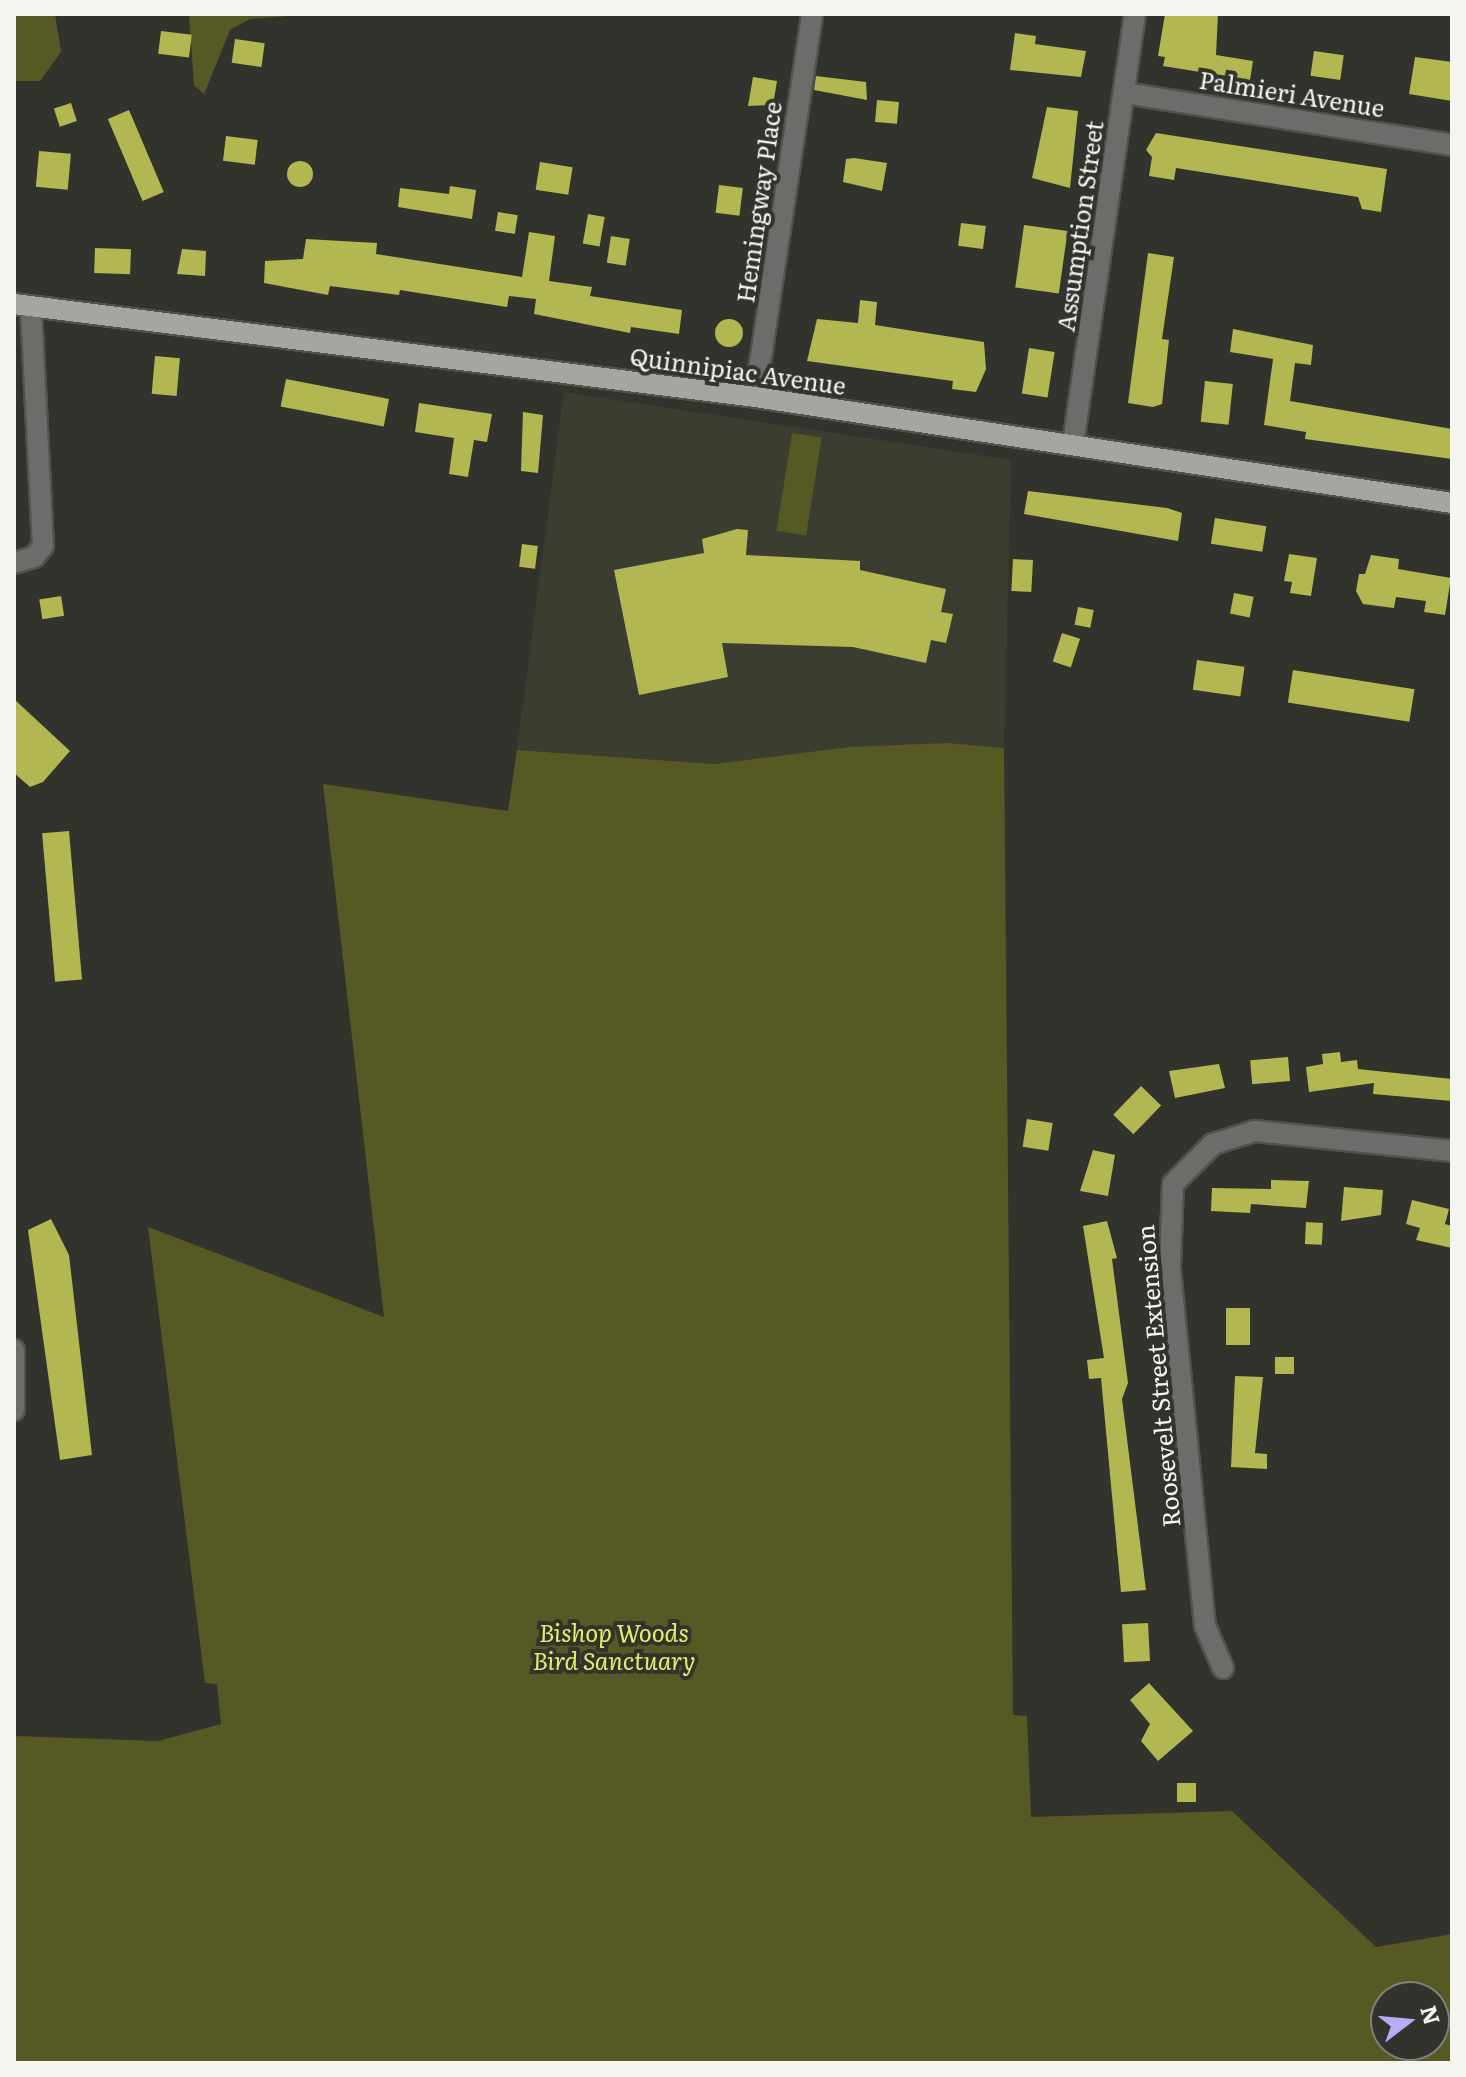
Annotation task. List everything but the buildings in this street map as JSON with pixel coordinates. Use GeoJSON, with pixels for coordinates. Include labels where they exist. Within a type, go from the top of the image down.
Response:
{"type":"FeatureCollection","features":[{"type":"Feature","properties":{"kind":"main road","name":"Quinnipiac Avenue"},"geometry":{"type":"LineString","coordinates":[[22,305],[755,397],[1452,503]]}},
{"type":"Feature","properties":{"kind":"street","name":"Hemingway Place"},"geometry":{"type":"LineString","coordinates":[[755,397],[812,14]]}},
{"type":"Feature","properties":{"kind":"street","name":"Assumption Street"},"geometry":{"type":"LineString","coordinates":[[1073,444],[1135,14]]}},
{"type":"Feature","properties":{"kind":"street","name":"Palmieri Avenue"},"geometry":{"type":"LineString","coordinates":[[1124,93],[1452,145]]}},
{"type":"Feature","properties":{"kind":"street"},"geometry":{"type":"LineString","coordinates":[[14,563],[34,557],[43,546],[22,305]]}},
{"type":"Feature","properties":{"kind":"street","name":"Roosevelt Street Extension"},"geometry":{"type":"LineString","coordinates":[[1223,1668],[1205,1626],[1170,1266],[1173,1184],[1213,1144],[1255,1131],[1452,1151]]}},
{"type":"Feature","properties":{"kind":"street"},"geometry":{"type":"LineString","coordinates":[[14,1350],[14,1410]]}},
{"type":"Feature","properties":{"kind":"shaded area"},"geometry":{"type":"Polygon","coordinates":[[[564,392],[1011,460],[1004,748],[849,747],[714,764],[517,750],[564,392]]]}},
{"type":"Feature","properties":{"kind":"green space"},"geometry":{"type":"Polygon","coordinates":[[[14,14],[55,14],[61,52],[40,81],[14,81],[14,14]]]}},
{"type":"Feature","properties":{"kind":"green space"},"geometry":{"type":"Polygon","coordinates":[[[189,14],[315,14],[250,19],[230,30],[204,94],[194,85],[189,14]]]}},
{"type":"Feature","properties":{"kind":"green space"},"geometry":{"type":"Polygon","coordinates":[[[792,433],[822,438],[806,535],[777,531],[792,433]]]}},
{"type":"Feature","properties":{"kind":"green space","name":"Bishop Woods Bird Sanctuary"},"geometry":{"type":"Polygon","coordinates":[[[947,743],[1004,748],[1013,1715],[1027,1716],[1031,1817],[1232,1811],[1376,1947],[1452,1934],[1452,2063],[14,2063],[14,1736],[158,1741],[221,1724],[217,1684],[205,1683],[148,1227],[384,1317],[323,784],[508,811],[517,750],[714,764],[849,747],[947,743]]]}}]}
